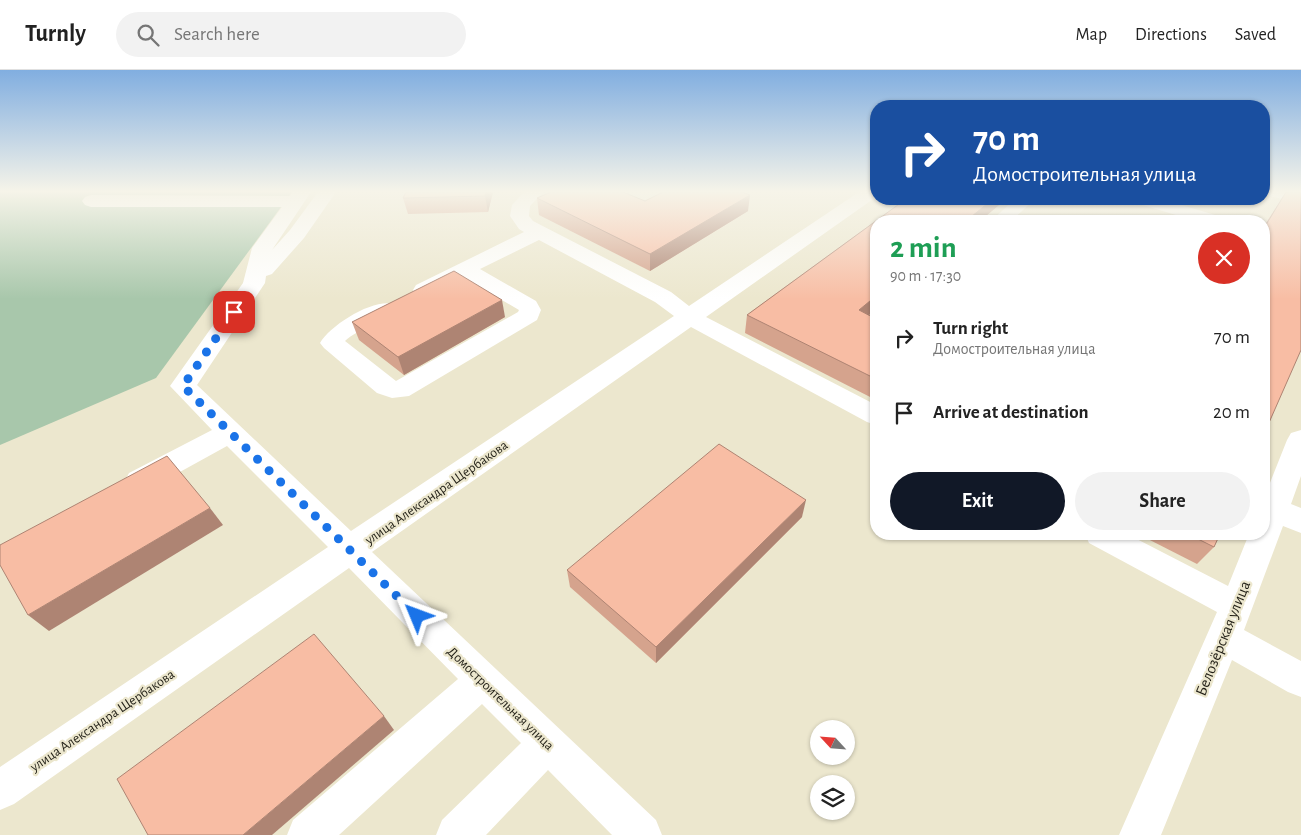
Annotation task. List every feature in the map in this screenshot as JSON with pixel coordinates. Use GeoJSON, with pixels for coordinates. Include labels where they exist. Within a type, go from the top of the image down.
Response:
{"type":"FeatureCollection","features":[{"type":"Feature","properties":{"kind":"street","name":"Домостроительная улица"},"geometry":{"type":"LineString","coordinates":[[277,228],[262,248],[254,283],[183,386],[641,835]]}},
{"type":"Feature","properties":{"kind":"street"},"geometry":{"type":"LineString","coordinates":[[254,283],[301,228]]}},
{"type":"Feature","properties":{"kind":"street"},"geometry":{"type":"LineString","coordinates":[[531,228],[663,297],[689,317],[870,413]]}},
{"type":"Feature","properties":{"kind":"street","name":"улица Александра Щербакова"},"geometry":{"type":"LineString","coordinates":[[0,790],[351,551],[819,228]]}},
{"type":"Feature","properties":{"kind":"street"},"geometry":{"type":"LineString","coordinates":[[465,269],[528,306],[530,310],[529,315],[400,390],[392,390],[386,387],[332,343],[334,337],[342,331],[465,269],[539,232]]}},
{"type":"Feature","properties":{"kind":"street"},"geometry":{"type":"LineString","coordinates":[[119,492],[230,432]]}},
{"type":"Feature","properties":{"kind":"street","name":"Белозёрская улица"},"geometry":{"type":"LineString","coordinates":[[1140,835],[1236,606],[1288,515],[1301,440]]}},
{"type":"Feature","properties":{"kind":"street"},"geometry":{"type":"LineString","coordinates":[[1111,540],[1236,606]]}},
{"type":"Feature","properties":{"kind":"street"},"geometry":{"type":"LineString","coordinates":[[1224,637],[1301,680]]}},
{"type":"Feature","properties":{"kind":"street"},"geometry":{"type":"LineString","coordinates":[[308,835],[483,680]]}},
{"type":"Feature","properties":{"kind":"street"},"geometry":{"type":"LineString","coordinates":[[456,835],[547,744]]}},
{"type":"Feature","properties":{"kind":"green space"},"geometry":{"type":"Polygon","coordinates":[[[0,228],[266,228],[156,378],[0,445],[0,228]]]}},
{"type":"Feature","properties":{"kind":"building"},"geometry":{"type":"Polygon","coordinates":[[[597,228],[695,228],[650,254],[597,228]]]}},
{"type":"Feature","properties":{"kind":"building"},"geometry":{"type":"Polygon","coordinates":[[[867,228],[870,228],[870,301],[859,310],[870,316],[870,376],[747,315],[867,228]]]}},
{"type":"Feature","properties":{"kind":"building"},"geometry":{"type":"Polygon","coordinates":[[[1270,228],[1301,228],[1301,350],[1270,420],[1270,228]]]}},
{"type":"Feature","properties":{"kind":"building"},"geometry":{"type":"Polygon","coordinates":[[[454,271],[502,300],[398,357],[352,322],[454,271]]]}},
{"type":"Feature","properties":{"kind":"building"},"geometry":{"type":"Polygon","coordinates":[[[719,444],[806,500],[656,647],[567,570],[719,444]]]}},
{"type":"Feature","properties":{"kind":"building"},"geometry":{"type":"Polygon","coordinates":[[[167,456],[210,508],[28,615],[0,565],[0,545],[167,456]]]}},
{"type":"Feature","properties":{"kind":"building"},"geometry":{"type":"Polygon","coordinates":[[[1200,540],[1217,540],[1214,547],[1200,540]]]}},
{"type":"Feature","properties":{"kind":"building"},"geometry":{"type":"Polygon","coordinates":[[[314,634],[384,716],[243,835],[148,835],[117,779],[314,634]]]}},
{"type":"Feature","properties":{"kind":"route"},"geometry":{"type":"LineString","coordinates":[[234,312],[183,386],[417,616]]}}]}
